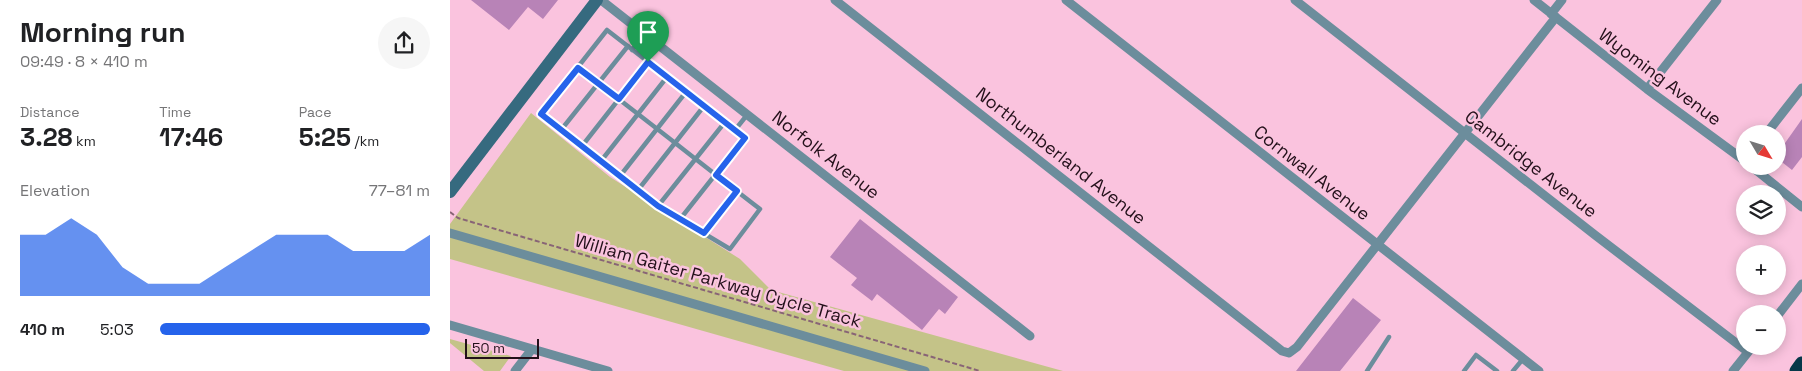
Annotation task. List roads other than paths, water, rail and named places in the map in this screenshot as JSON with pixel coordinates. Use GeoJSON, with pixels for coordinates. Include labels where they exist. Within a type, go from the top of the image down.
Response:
{"type":"FeatureCollection","features":[{"type":"Feature","properties":{"kind":"highway"},"geometry":{"type":"LineString","coordinates":[[1797,371],[1802,364]]}},
{"type":"Feature","properties":{"kind":"street"},"geometry":{"type":"LineString","coordinates":[[450,192],[597,0]]}},
{"type":"Feature","properties":{"kind":"street","name":"Norfolk Avenue"},"geometry":{"type":"LineString","coordinates":[[601,0],[1030,336]]}},
{"type":"Feature","properties":{"kind":"street","name":"Northumberland Avenue"},"geometry":{"type":"LineString","coordinates":[[835,0],[1282,351],[1289,353],[1294,351],[1377,245]]}},
{"type":"Feature","properties":{"kind":"street","name":"Cornwall Avenue"},"geometry":{"type":"LineString","coordinates":[[1066,0],[1539,371]]}},
{"type":"Feature","properties":{"kind":"street","name":"Cambridge Avenue"},"geometry":{"type":"LineString","coordinates":[[1295,0],[1595,235],[1736,339]]}},
{"type":"Feature","properties":{"kind":"street","name":"Wyoming Avenue"},"geometry":{"type":"LineString","coordinates":[[1534,0],[1647,89],[1736,154]]}},
{"type":"Feature","properties":{"kind":"street"},"geometry":{"type":"LineString","coordinates":[[1377,245],[1465,133],[1554,15],[1562,0]]}},
{"type":"Feature","properties":{"kind":"street"},"geometry":{"type":"LineString","coordinates":[[1647,89],[1716,0]]}},
{"type":"Feature","properties":{"kind":"street"},"geometry":{"type":"LineString","coordinates":[[1773,125],[1802,88]]}},
{"type":"Feature","properties":{"kind":"street"},"geometry":{"type":"LineString","coordinates":[[1762,175],[1802,207]]}},
{"type":"Feature","properties":{"kind":"street"},"geometry":{"type":"LineString","coordinates":[[450,233],[925,371]]}},
{"type":"Feature","properties":{"kind":"street"},"geometry":{"type":"LineString","coordinates":[[1786,305],[1802,284]]}},
{"type":"Feature","properties":{"kind":"street"},"geometry":{"type":"LineString","coordinates":[[450,325],[608,371]]}},
{"type":"Feature","properties":{"kind":"street"},"geometry":{"type":"LineString","coordinates":[[514,371],[532,349]]}},
{"type":"Feature","properties":{"kind":"street"},"geometry":{"type":"LineString","coordinates":[[1733,371],[1745,355]]}},
{"type":"Feature","properties":{"kind":"lane"},"geometry":{"type":"LineString","coordinates":[[578,68],[619,99],[657,129],[696,159],[716,175],[760,209],[730,248],[658,206],[541,114],[607,30],[745,138],[716,175],[681,218]]}},
{"type":"Feature","properties":{"kind":"lane"},"geometry":{"type":"LineString","coordinates":[[632,50],[645,34]]}},
{"type":"Feature","properties":{"kind":"lane"},"geometry":{"type":"LineString","coordinates":[[561,130],[628,46]]}},
{"type":"Feature","properties":{"kind":"lane"},"geometry":{"type":"LineString","coordinates":[[582,146],[648,62]]}},
{"type":"Feature","properties":{"kind":"lane"},"geometry":{"type":"LineString","coordinates":[[601,161],[667,77]]}},
{"type":"Feature","properties":{"kind":"lane"},"geometry":{"type":"LineString","coordinates":[[620,176],[686,92]]}},
{"type":"Feature","properties":{"kind":"lane"},"geometry":{"type":"LineString","coordinates":[[638,190],[704,106]]}},
{"type":"Feature","properties":{"kind":"lane"},"geometry":{"type":"LineString","coordinates":[[735,130],[747,115]]}},
{"type":"Feature","properties":{"kind":"lane"},"geometry":{"type":"LineString","coordinates":[[658,206],[724,122]]}},
{"type":"Feature","properties":{"kind":"lane"},"geometry":{"type":"LineString","coordinates":[[704,233],[737,191]]}},
{"type":"Feature","properties":{"kind":"lane"},"geometry":{"type":"LineString","coordinates":[[1367,371],[1389,337]]}},
{"type":"Feature","properties":{"kind":"lane"},"geometry":{"type":"LineString","coordinates":[[1464,371],[1476,355],[1497,371]]}},
{"type":"Feature","properties":{"kind":"lane"},"geometry":{"type":"LineString","coordinates":[[1513,371],[1523,358]]}}]}
